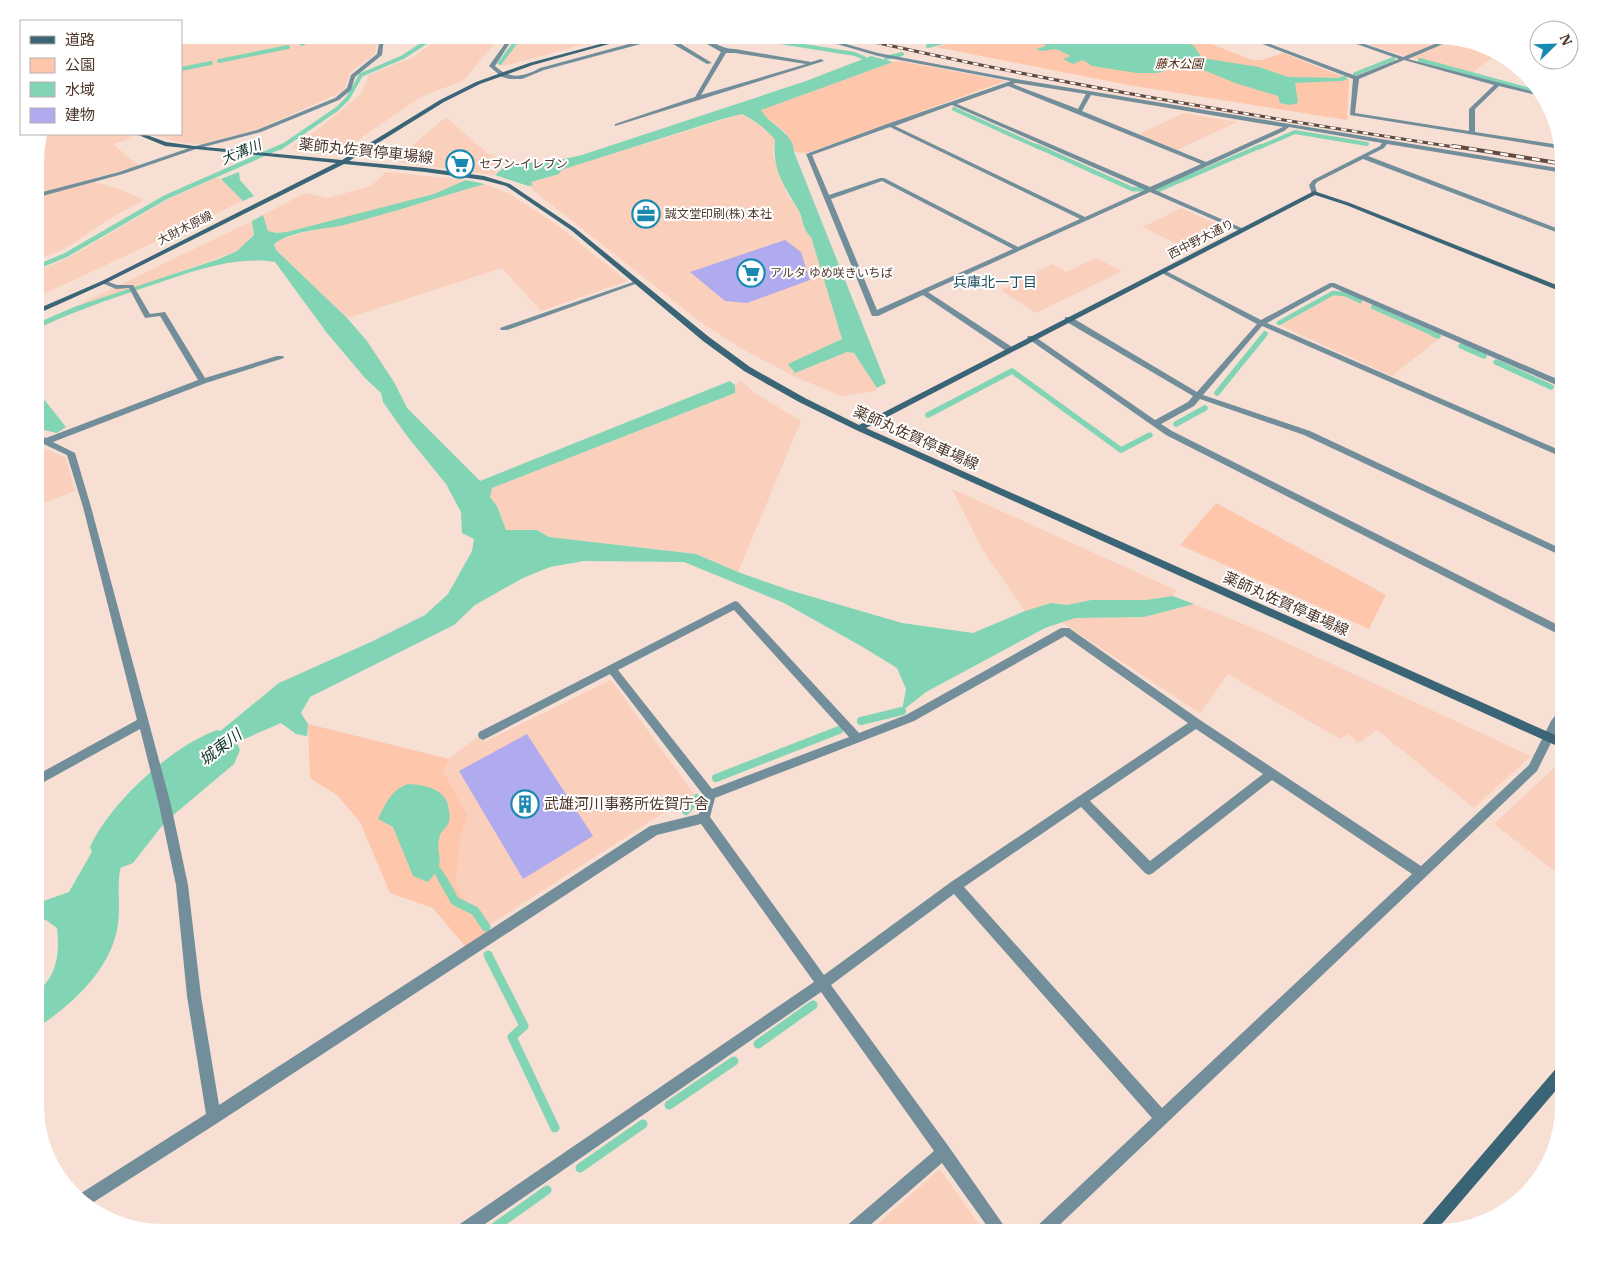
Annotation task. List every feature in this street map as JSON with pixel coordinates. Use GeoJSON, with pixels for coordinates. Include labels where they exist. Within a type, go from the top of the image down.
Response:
{"type":"FeatureCollection","features":[{"type":"Feature","properties":{"kind":"street"},"geometry":{"type":"LineString","coordinates":[[44,194],[120,173],[194,148],[260,132],[337,99],[349,90],[353,76],[379,55],[381,44]]}},
{"type":"Feature","properties":{"kind":"street"},"geometry":{"type":"LineString","coordinates":[[507,44],[492,66],[503,74],[517,79],[530,77],[542,70],[637,44]]}},
{"type":"Feature","properties":{"kind":"street","name":"大財木原線"},"geometry":{"type":"LineString","coordinates":[[44,309],[104,282],[343,162],[442,101],[478,83],[608,44]]}},
{"type":"Feature","properties":{"kind":"street"},"geometry":{"type":"LineString","coordinates":[[679,44],[709,63]]}},
{"type":"Feature","properties":{"kind":"street"},"geometry":{"type":"LineString","coordinates":[[709,44],[724,52],[735,51],[811,64]]}},
{"type":"Feature","properties":{"kind":"street"},"geometry":{"type":"LineString","coordinates":[[841,44],[878,54],[1016,81],[1555,170]]}},
{"type":"Feature","properties":{"kind":"street"},"geometry":{"type":"LineString","coordinates":[[1265,44],[1356,78],[1440,44]]}},
{"type":"Feature","properties":{"kind":"street"},"geometry":{"type":"LineString","coordinates":[[1360,44],[1404,59],[1533,94]]}},
{"type":"Feature","properties":{"kind":"street"},"geometry":{"type":"LineString","coordinates":[[697,98],[724,52]]}},
{"type":"Feature","properties":{"kind":"street"},"geometry":{"type":"LineString","coordinates":[[618,125],[697,98],[820,61]]}},
{"type":"Feature","properties":{"kind":"street"},"geometry":{"type":"LineString","coordinates":[[1356,78],[1352,114],[1554,145]]}},
{"type":"Feature","properties":{"kind":"street"},"geometry":{"type":"LineString","coordinates":[[1016,81],[809,154],[875,314],[1282,130],[1287,126]]}},
{"type":"Feature","properties":{"kind":"street"},"geometry":{"type":"LineString","coordinates":[[1008,84],[1206,164]]}},
{"type":"Feature","properties":{"kind":"street"},"geometry":{"type":"LineString","coordinates":[[1472,133],[1472,109],[1497,85]]}},
{"type":"Feature","properties":{"kind":"street"},"geometry":{"type":"LineString","coordinates":[[1079,112],[1089,93]]}},
{"type":"Feature","properties":{"kind":"street"},"geometry":{"type":"LineString","coordinates":[[951,103],[1242,230]]}},
{"type":"Feature","properties":{"kind":"street"},"geometry":{"type":"LineString","coordinates":[[889,125],[1085,219]]}},
{"type":"Feature","properties":{"kind":"street"},"geometry":{"type":"LineString","coordinates":[[142,135],[164,144],[194,148]]}},
{"type":"Feature","properties":{"kind":"street"},"geometry":{"type":"LineString","coordinates":[[1385,142],[1382,147],[1315,181],[1312,185],[1314,194],[1348,204],[1555,287]]}},
{"type":"Feature","properties":{"kind":"street","name":"薬師丸佐賀停車場線"},"geometry":{"type":"LineString","coordinates":[[194,148],[465,175],[508,185],[573,229],[706,339],[747,369],[802,400],[859,428],[1555,740]]}},
{"type":"Feature","properties":{"kind":"street"},"geometry":{"type":"LineString","coordinates":[[1364,157],[1555,230]]}},
{"type":"Feature","properties":{"kind":"street"},"geometry":{"type":"LineString","coordinates":[[827,198],[882,179],[1017,249]]}},
{"type":"Feature","properties":{"kind":"street","name":"西中野大通り"},"geometry":{"type":"LineString","coordinates":[[859,428],[1009,349],[1314,194]]}},
{"type":"Feature","properties":{"kind":"street"},"geometry":{"type":"LineString","coordinates":[[1162,271],[1261,323],[1555,452]]}},
{"type":"Feature","properties":{"kind":"street"},"geometry":{"type":"LineString","coordinates":[[104,282],[116,288],[131,286],[148,316],[162,314],[203,381]]}},
{"type":"Feature","properties":{"kind":"street"},"geometry":{"type":"LineString","coordinates":[[504,328],[638,282]]}},
{"type":"Feature","properties":{"kind":"street"},"geometry":{"type":"LineString","coordinates":[[1154,424],[1192,404],[1261,323],[1332,284],[1555,381]]}},
{"type":"Feature","properties":{"kind":"street"},"geometry":{"type":"LineString","coordinates":[[923,292],[1009,349]]}},
{"type":"Feature","properties":{"kind":"street"},"geometry":{"type":"LineString","coordinates":[[1068,319],[1199,396],[1307,432],[1555,550]]}},
{"type":"Feature","properties":{"kind":"street"},"geometry":{"type":"LineString","coordinates":[[1031,338],[1154,424],[1555,628]]}},
{"type":"Feature","properties":{"kind":"street"},"geometry":{"type":"LineString","coordinates":[[47,441],[203,381],[280,358]]}},
{"type":"Feature","properties":{"kind":"street"},"geometry":{"type":"LineString","coordinates":[[44,440],[70,453],[87,507],[165,805],[182,885],[194,996],[214,1117]]}},
{"type":"Feature","properties":{"kind":"street"},"geometry":{"type":"LineString","coordinates":[[483,735],[735,605],[857,738]]}},
{"type":"Feature","properties":{"kind":"street"},"geometry":{"type":"LineString","coordinates":[[710,795],[910,718],[1065,631],[1196,723],[1422,874]]}},
{"type":"Feature","properties":{"kind":"street"},"geometry":{"type":"LineString","coordinates":[[612,668],[710,795]]}},
{"type":"Feature","properties":{"kind":"street"},"geometry":{"type":"LineString","coordinates":[[44,777],[142,723]]}},
{"type":"Feature","properties":{"kind":"street"},"geometry":{"type":"LineString","coordinates":[[472,1224],[822,984],[955,886],[1196,723]]}},
{"type":"Feature","properties":{"kind":"street"},"geometry":{"type":"LineString","coordinates":[[1050,1224],[1533,768],[1542,756],[1555,723]]}},
{"type":"Feature","properties":{"kind":"street"},"geometry":{"type":"LineString","coordinates":[[1081,800],[1149,869],[1272,774]]}},
{"type":"Feature","properties":{"kind":"street"},"geometry":{"type":"LineString","coordinates":[[704,818],[710,795]]}},
{"type":"Feature","properties":{"kind":"street"},"geometry":{"type":"LineString","coordinates":[[704,818],[995,1224]]}},
{"type":"Feature","properties":{"kind":"street"},"geometry":{"type":"LineString","coordinates":[[89,1199],[654,830],[704,818]]}},
{"type":"Feature","properties":{"kind":"street"},"geometry":{"type":"LineString","coordinates":[[955,886],[1162,1118]]}},
{"type":"Feature","properties":{"kind":"street"},"geometry":{"type":"LineString","coordinates":[[1432,1224],[1555,1080]]}},
{"type":"Feature","properties":{"kind":"street"},"geometry":{"type":"LineString","coordinates":[[860,1224],[944,1152]]}},
{"type":"Feature","properties":{"kind":"shaded area"},"geometry":{"type":"Polygon","coordinates":[[[182,44],[377,44],[375,54],[350,72],[344,91],[259,129],[203,144],[182,143],[153,135],[182,135],[182,44]]]}},
{"type":"Feature","properties":{"kind":"shaded area"},"geometry":{"type":"Polygon","coordinates":[[[431,44],[494,44],[463,81],[422,96],[348,147],[328,151],[290,148],[317,130],[361,94],[369,75],[413,57],[431,44]]]}},
{"type":"Feature","properties":{"kind":"shaded area"},"geometry":{"type":"Polygon","coordinates":[[[515,44],[585,44],[504,66],[500,65],[515,44]]]}},
{"type":"Feature","properties":{"kind":"shaded area"},"geometry":{"type":"Polygon","coordinates":[[[1367,44],[1453,45],[1475,50],[1492,58],[1471,74],[1367,44]]]}},
{"type":"Feature","properties":{"kind":"shaded area"},"geometry":{"type":"Polygon","coordinates":[[[1184,113],[1237,122],[1177,150],[1139,134],[1184,113]]]}},
{"type":"Feature","properties":{"kind":"shaded area"},"geometry":{"type":"Polygon","coordinates":[[[742,114],[767,130],[775,140],[773,154],[787,194],[799,211],[804,229],[811,237],[842,339],[789,364],[796,373],[847,352],[854,353],[877,388],[875,391],[842,396],[795,377],[739,347],[703,324],[528,186],[533,185],[530,182],[560,170],[742,114]]]}},
{"type":"Feature","properties":{"kind":"shaded area"},"geometry":{"type":"Polygon","coordinates":[[[446,117],[488,154],[492,154],[503,163],[494,175],[398,162],[396,159],[446,117]]]}},
{"type":"Feature","properties":{"kind":"shaded area"},"geometry":{"type":"Polygon","coordinates":[[[47,135],[128,135],[133,138],[113,144],[139,166],[86,180],[122,190],[144,200],[116,215],[64,249],[44,257],[44,154],[47,135]]]}},
{"type":"Feature","properties":{"kind":"shaded area"},"geometry":{"type":"Polygon","coordinates":[[[386,172],[466,180],[434,194],[380,210],[287,232],[276,233],[268,231],[263,215],[305,193],[328,198],[371,186],[386,172]]]}},
{"type":"Feature","properties":{"kind":"shaded area"},"geometry":{"type":"Polygon","coordinates":[[[216,178],[221,179],[243,201],[44,294],[44,269],[75,254],[172,197],[216,178]]]}},
{"type":"Feature","properties":{"kind":"shaded area"},"geometry":{"type":"Polygon","coordinates":[[[485,184],[510,194],[557,225],[627,281],[541,311],[502,268],[347,318],[276,250],[274,244],[280,240],[306,232],[390,212],[485,184]]]}},
{"type":"Feature","properties":{"kind":"shaded area"},"geometry":{"type":"Polygon","coordinates":[[[1181,208],[1216,224],[1177,244],[1143,227],[1181,208]]]}},
{"type":"Feature","properties":{"kind":"shaded area"},"geometry":{"type":"Polygon","coordinates":[[[252,221],[254,235],[237,251],[119,294],[74,307],[252,221]]]}},
{"type":"Feature","properties":{"kind":"shaded area"},"geometry":{"type":"Polygon","coordinates":[[[1096,258],[1122,271],[1036,313],[1001,290],[1052,264],[1066,272],[1096,258]]]}},
{"type":"Feature","properties":{"kind":"shaded area"},"geometry":{"type":"Polygon","coordinates":[[[1331,292],[1342,292],[1442,336],[1392,376],[1283,327],[1278,322],[1331,292]]]}},
{"type":"Feature","properties":{"kind":"shaded area"},"geometry":{"type":"Polygon","coordinates":[[[741,381],[758,395],[801,421],[738,572],[696,554],[549,537],[537,530],[506,530],[497,506],[490,497],[491,488],[735,393],[735,385],[741,381]]]}},
{"type":"Feature","properties":{"kind":"shaded area"},"geometry":{"type":"Polygon","coordinates":[[[44,448],[66,458],[75,491],[44,503],[44,448]]]}},
{"type":"Feature","properties":{"kind":"shaded area"},"geometry":{"type":"Polygon","coordinates":[[[952,489],[1176,590],[1173,596],[1146,600],[1091,600],[1067,605],[1051,603],[1025,611],[982,549],[952,489]]]}},
{"type":"Feature","properties":{"kind":"shaded area"},"geometry":{"type":"Polygon","coordinates":[[[1194,604],[1263,632],[1531,756],[1474,808],[1377,730],[1358,743],[1348,734],[1340,739],[1228,674],[1200,713],[1061,622],[1075,618],[1144,617],[1194,604]]]}},
{"type":"Feature","properties":{"kind":"shaded area"},"geometry":{"type":"Polygon","coordinates":[[[611,680],[697,798],[686,811],[671,808],[486,927],[455,886],[461,834],[468,816],[443,771],[449,759],[476,738],[486,741],[611,680]]]}},
{"type":"Feature","properties":{"kind":"shaded area"},"geometry":{"type":"Polygon","coordinates":[[[1555,767],[1555,871],[1494,824],[1555,767]]]}},
{"type":"Feature","properties":{"kind":"shaded area"},"geometry":{"type":"Polygon","coordinates":[[[940,1169],[979,1224],[877,1224],[940,1169]]]}},
{"type":"Feature","properties":{"kind":"green space","name":"藤木公園"},"geometry":{"type":"Polygon","coordinates":[[[947,44],[1211,44],[1252,60],[1262,60],[1283,53],[1349,79],[1347,120],[1128,85],[936,47],[947,44]]]}},
{"type":"Feature","properties":{"kind":"green space"},"geometry":{"type":"Polygon","coordinates":[[[899,61],[1005,81],[807,153],[794,152],[786,133],[760,110],[893,62],[899,61]]]}},
{"type":"Feature","properties":{"kind":"green space"},"geometry":{"type":"Polygon","coordinates":[[[1216,503],[1386,595],[1369,629],[1180,545],[1216,503]]]}},
{"type":"Feature","properties":{"kind":"green space"},"geometry":{"type":"Polygon","coordinates":[[[308,724],[449,759],[443,771],[468,816],[461,834],[455,886],[486,927],[488,936],[468,950],[433,908],[390,893],[360,822],[338,796],[310,778],[308,724]]]}},
{"type":"Feature","properties":{"kind":"water"},"geometry":{"type":"Polygon","coordinates":[[[1043,44],[1190,44],[1194,46],[1202,58],[1259,67],[1288,77],[1342,78],[1340,81],[1295,83],[1298,103],[1289,105],[1280,103],[1278,96],[1235,83],[1189,64],[1157,73],[1137,73],[1092,66],[1083,60],[1073,64],[1063,59],[1071,56],[1056,49],[1042,51],[1036,49],[1046,46],[1043,44]]]}},
{"type":"Feature","properties":{"kind":"water"},"geometry":{"type":"Polygon","coordinates":[[[871,56],[893,62],[761,110],[786,134],[793,145],[794,152],[886,383],[877,388],[854,353],[847,352],[795,373],[788,364],[842,339],[811,237],[804,227],[800,213],[777,169],[775,140],[764,128],[742,114],[561,170],[559,174],[531,182],[533,185],[528,186],[495,175],[504,167],[515,164],[555,161],[582,155],[806,81],[871,56]]]}},
{"type":"Feature","properties":{"kind":"water"},"geometry":{"type":"Polygon","coordinates":[[[239,172],[240,180],[254,196],[243,201],[221,179],[239,172]]]}},
{"type":"Feature","properties":{"kind":"water"},"geometry":{"type":"Polygon","coordinates":[[[466,180],[485,184],[344,225],[298,233],[274,244],[276,250],[347,318],[367,341],[394,382],[407,408],[480,481],[730,381],[735,385],[735,393],[492,488],[490,497],[497,506],[506,530],[537,530],[549,537],[696,554],[738,572],[789,590],[902,623],[973,633],[1025,611],[1051,603],[1067,605],[1091,600],[1146,600],[1173,596],[1194,604],[1144,617],[1075,618],[1045,628],[926,692],[902,711],[906,689],[897,668],[784,603],[684,562],[584,561],[550,567],[523,578],[475,605],[454,625],[310,697],[301,713],[308,724],[307,736],[296,734],[281,723],[240,741],[230,751],[201,768],[173,795],[168,774],[279,683],[373,641],[425,615],[448,594],[472,551],[474,539],[462,533],[461,512],[446,484],[407,436],[383,402],[381,393],[365,378],[327,333],[275,262],[242,261],[209,267],[104,302],[44,326],[44,320],[74,307],[219,259],[237,251],[254,235],[252,221],[263,215],[268,231],[276,233],[287,232],[434,194],[466,180]]]}},
{"type":"Feature","properties":{"kind":"water"},"geometry":{"type":"Polygon","coordinates":[[[44,399],[66,427],[57,433],[44,430],[44,399]]]}},
{"type":"Feature","properties":{"kind":"water"},"geometry":{"type":"Polygon","coordinates":[[[408,784],[429,787],[435,790],[445,798],[448,804],[450,819],[440,835],[438,843],[440,863],[435,874],[428,882],[413,876],[393,827],[378,819],[393,793],[408,784]]]}},
{"type":"Feature","properties":{"kind":"water"},"geometry":{"type":"Polygon","coordinates":[[[150,798],[155,812],[131,842],[123,859],[119,878],[118,924],[108,956],[99,971],[76,998],[44,1023],[44,985],[52,973],[58,947],[57,928],[44,920],[44,901],[69,892],[93,850],[118,822],[150,798]]]}},
{"type":"Feature","properties":{"kind":"building","name":"アルタ ゆめ咲きいちば"},"geometry":{"type":"Polygon","coordinates":[[[785,240],[801,252],[810,280],[747,303],[725,301],[690,272],[785,240]]]}},
{"type":"Feature","properties":{"kind":"building","name":"武雄河川事務所佐賀庁舎"},"geometry":{"type":"Polygon","coordinates":[[[527,734],[593,836],[523,879],[459,771],[527,734]]]}},
{"type":"Feature","properties":{"kind":"waterway","name":"大溝川"},"geometry":{"type":"LineString","coordinates":[[280,148],[337,109],[348,98],[361,75],[403,57],[423,44]]}},
{"type":"Feature","properties":{"kind":"waterway"},"geometry":{"type":"LineString","coordinates":[[500,63],[514,44]]}},
{"type":"Feature","properties":{"kind":"waterway"},"geometry":{"type":"LineString","coordinates":[[792,44],[855,54],[864,58]]}},
{"type":"Feature","properties":{"kind":"waterway"},"geometry":{"type":"LineString","coordinates":[[928,46],[936,44]]}},
{"type":"Feature","properties":{"kind":"waterway"},"geometry":{"type":"LineString","coordinates":[[219,61],[288,47]]}},
{"type":"Feature","properties":{"kind":"waterway"},"geometry":{"type":"LineString","coordinates":[[886,58],[902,54]]}},
{"type":"Feature","properties":{"kind":"waterway"},"geometry":{"type":"LineString","coordinates":[[1355,74],[1393,59]]}},
{"type":"Feature","properties":{"kind":"waterway"},"geometry":{"type":"LineString","coordinates":[[1420,60],[1531,90]]}},
{"type":"Feature","properties":{"kind":"waterway"},"geometry":{"type":"LineString","coordinates":[[182,69],[211,63]]}},
{"type":"Feature","properties":{"kind":"waterway"},"geometry":{"type":"LineString","coordinates":[[1341,79],[1345,78]]}},
{"type":"Feature","properties":{"kind":"waterway"},"geometry":{"type":"LineString","coordinates":[[954,109],[1040,148]]}},
{"type":"Feature","properties":{"kind":"waterway"},"geometry":{"type":"LineString","coordinates":[[1258,148],[1295,132],[1367,144]]}},
{"type":"Feature","properties":{"kind":"waterway","name":"大溝川"},"geometry":{"type":"LineString","coordinates":[[44,264],[66,255],[166,197],[282,146]]}},
{"type":"Feature","properties":{"kind":"waterway"},"geometry":{"type":"LineString","coordinates":[[1037,146],[1132,189],[1158,190],[1261,146]]}},
{"type":"Feature","properties":{"kind":"waterway"},"geometry":{"type":"LineString","coordinates":[[1279,323],[1333,293],[1345,294],[1360,301]]}},
{"type":"Feature","properties":{"kind":"waterway"},"geometry":{"type":"LineString","coordinates":[[1373,307],[1436,335]]}},
{"type":"Feature","properties":{"kind":"waterway"},"geometry":{"type":"LineString","coordinates":[[1217,393],[1265,334]]}},
{"type":"Feature","properties":{"kind":"waterway"},"geometry":{"type":"LineString","coordinates":[[1433,334],[1438,336]]}},
{"type":"Feature","properties":{"kind":"waterway"},"geometry":{"type":"LineString","coordinates":[[1461,346],[1484,356]]}},
{"type":"Feature","properties":{"kind":"waterway"},"geometry":{"type":"LineString","coordinates":[[1496,362],[1551,387]]}},
{"type":"Feature","properties":{"kind":"waterway"},"geometry":{"type":"LineString","coordinates":[[928,415],[1012,371],[1121,450],[1150,435]]}},
{"type":"Feature","properties":{"kind":"waterway"},"geometry":{"type":"LineString","coordinates":[[1176,424],[1205,408]]}},
{"type":"Feature","properties":{"kind":"waterway"},"geometry":{"type":"LineString","coordinates":[[861,721],[902,711]]}},
{"type":"Feature","properties":{"kind":"waterway"},"geometry":{"type":"LineString","coordinates":[[716,778],[839,730]]}},
{"type":"Feature","properties":{"kind":"waterway","name":"城東川"},"geometry":{"type":"LineString","coordinates":[[115,847],[148,806],[175,782],[217,750]]}},
{"type":"Feature","properties":{"kind":"waterway"},"geometry":{"type":"LineString","coordinates":[[686,811],[697,798]]}},
{"type":"Feature","properties":{"kind":"waterway"},"geometry":{"type":"LineString","coordinates":[[438,871],[443,880]]}},
{"type":"Feature","properties":{"kind":"waterway"},"geometry":{"type":"LineString","coordinates":[[442,878],[455,901],[475,911],[486,927]]}},
{"type":"Feature","properties":{"kind":"waterway"},"geometry":{"type":"LineString","coordinates":[[488,955],[524,1026],[512,1037],[555,1128]]}},
{"type":"Feature","properties":{"kind":"waterway"},"geometry":{"type":"LineString","coordinates":[[758,1044],[813,1005]]}},
{"type":"Feature","properties":{"kind":"waterway"},"geometry":{"type":"LineString","coordinates":[[669,1105],[734,1061]]}},
{"type":"Feature","properties":{"kind":"waterway"},"geometry":{"type":"LineString","coordinates":[[580,1168],[643,1124]]}},
{"type":"Feature","properties":{"kind":"waterway"},"geometry":{"type":"LineString","coordinates":[[499,1224],[547,1190]]}},
{"type":"Feature","properties":{"kind":"railway"},"geometry":{"type":"LineString","coordinates":[[885,44],[1151,98],[1461,148]]}},
{"type":"Feature","properties":{"kind":"railway"},"geometry":{"type":"LineString","coordinates":[[1453,146],[1555,163]]}},
{"type":"Feature","properties":{"kind":"place","name":"セブン-イレブン"},"geometry":{"type":"Point","coordinates":[460,164]}},
{"type":"Feature","properties":{"kind":"place","name":"誠文堂印刷(株) 本社"},"geometry":{"type":"Point","coordinates":[646,214]}},
{"type":"Feature","properties":{"kind":"place","name":"アルタ ゆめ咲きいちば"},"geometry":{"type":"Point","coordinates":[751,273]}},
{"type":"Feature","properties":{"kind":"place","name":"武雄河川事務所佐賀庁舎"},"geometry":{"type":"Point","coordinates":[525,804]}},
{"type":"Feature","properties":{"kind":"district","name":"兵庫北一丁目"},"geometry":{"type":"Point","coordinates":[995,282]}}]}
